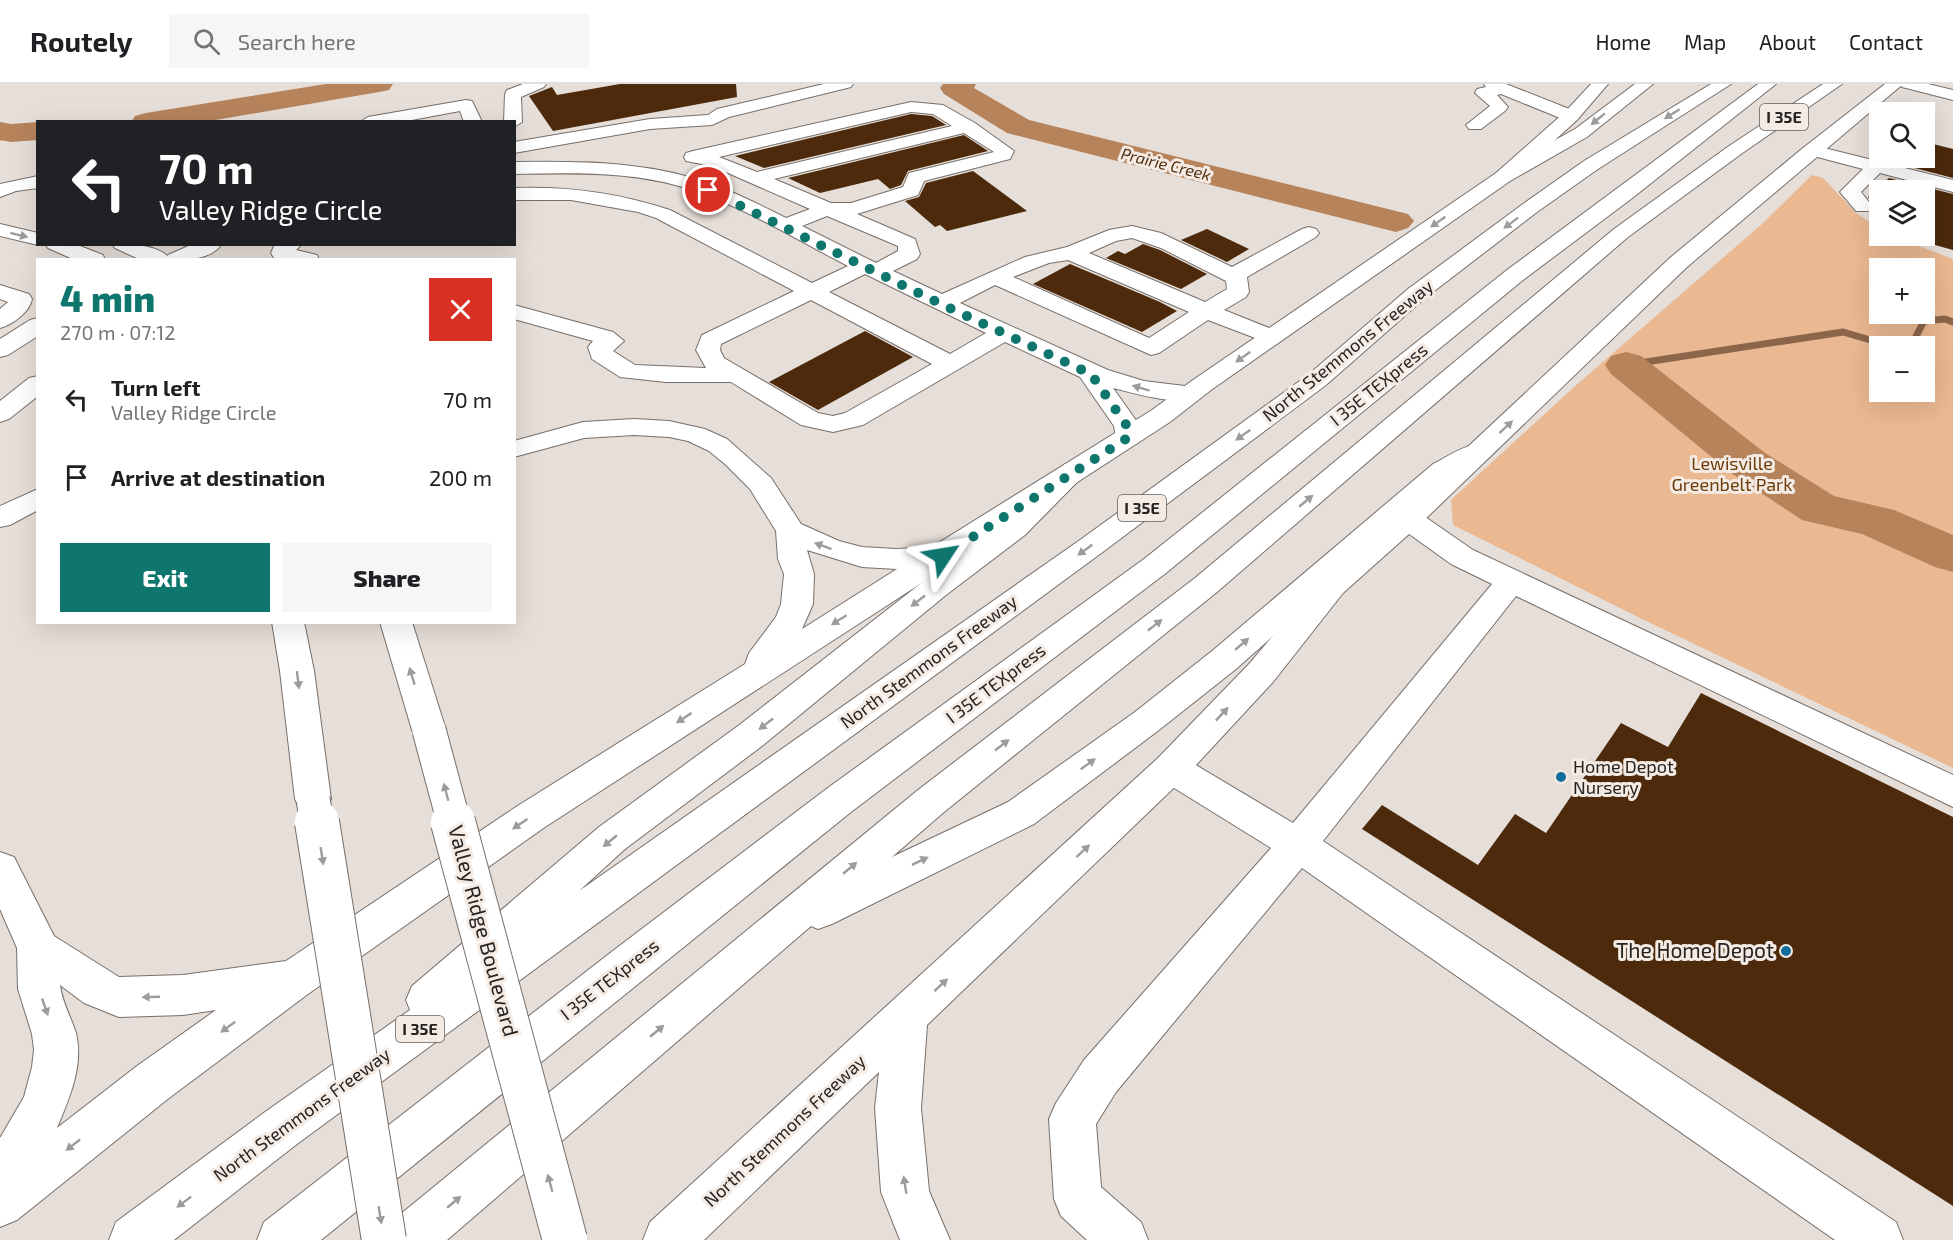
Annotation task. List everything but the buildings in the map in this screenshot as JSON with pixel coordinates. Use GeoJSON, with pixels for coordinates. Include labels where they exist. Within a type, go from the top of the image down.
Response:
{"type":"FeatureCollection","features":[{"type":"Feature","properties":{"kind":"main road"},"geometry":{"type":"LineString","coordinates":[[513,120],[513,94],[538,84]]}},
{"type":"Feature","properties":{"kind":"main road"},"geometry":{"type":"LineString","coordinates":[[688,157],[702,136],[723,113],[845,84]]}},
{"type":"Feature","properties":{"kind":"main road"},"geometry":{"type":"LineString","coordinates":[[1503,177],[1571,116],[1600,84]]}},
{"type":"Feature","properties":{"kind":"main road"},"geometry":{"type":"LineString","coordinates":[[0,1203],[153,1082],[293,980],[532,816],[1129,437],[1503,177],[1581,133],[1645,84]]}},
{"type":"Feature","properties":{"kind":"main road","name":"North Stemmons Freeway"},"geometry":{"type":"LineString","coordinates":[[134,1240],[281,1128],[1090,547],[1317,380],[1416,294],[1530,208],[1591,165],[1723,84]]}},
{"type":"Feature","properties":{"kind":"main road"},"geometry":{"type":"LineString","coordinates":[[1606,184],[1646,157],[1709,128],[1768,84]]}},
{"type":"Feature","properties":{"kind":"main road","name":"I 35E"},"geometry":{"type":"LineString","coordinates":[[409,1240],[931,801],[1206,585],[1621,233],[1735,150],[1834,84]]}},
{"type":"Feature","properties":{"kind":"main road","name":"North Stemmons Freeway"},"geometry":{"type":"LineString","coordinates":[[668,1240],[1171,768],[1261,673],[1332,586],[1480,451],[1679,262],[1812,150],[1895,84]]}},
{"type":"Feature","properties":{"kind":"main road"},"geometry":{"type":"LineString","coordinates":[[1908,84],[1953,95]]}},
{"type":"Feature","properties":{"kind":"main road"},"geometry":{"type":"LineString","coordinates":[[1475,125],[1498,107],[1494,100],[1483,93],[1497,86],[1571,116]]}},
{"type":"Feature","properties":{"kind":"main road"},"geometry":{"type":"LineString","coordinates":[[1735,150],[1737,126],[1786,91]]}},
{"type":"Feature","properties":{"kind":"main road"},"geometry":{"type":"LineString","coordinates":[[380,120],[466,105],[472,120]]}},
{"type":"Feature","properties":{"kind":"main road"},"geometry":{"type":"LineString","coordinates":[[659,176],[688,157],[911,107],[937,109],[1005,151],[1003,155],[916,177],[910,191],[852,208],[827,209],[784,226]]}},
{"type":"Feature","properties":{"kind":"main road"},"geometry":{"type":"LineString","coordinates":[[516,148],[650,124],[712,125],[766,120]]}},
{"type":"Feature","properties":{"kind":"main road"},"geometry":{"type":"LineString","coordinates":[[755,178],[969,127]]}},
{"type":"Feature","properties":{"kind":"main road","name":"I 35E TEXpress"},"geometry":{"type":"LineString","coordinates":[[282,1240],[838,801],[1155,566],[1515,275],[1624,195],[1709,128]]}},
{"type":"Feature","properties":{"kind":"main road"},"geometry":{"type":"LineString","coordinates":[[1812,150],[1869,165]]}},
{"type":"Feature","properties":{"kind":"main road"},"geometry":{"type":"LineString","coordinates":[[688,157],[718,162],[908,243],[909,254],[812,292],[710,340],[708,351],[714,362],[810,419],[832,424],[854,419],[1004,333]]}},
{"type":"Feature","properties":{"kind":"main road"},"geometry":{"type":"LineString","coordinates":[[516,168],[563,167],[619,170],[659,176],[708,190],[941,304],[1091,374],[1151,391],[1192,393]]}},
{"type":"Feature","properties":{"kind":"main road"},"geometry":{"type":"LineString","coordinates":[[1863,207],[1850,192],[1874,168]]}},
{"type":"Feature","properties":{"kind":"main road"},"geometry":{"type":"LineString","coordinates":[[1879,168],[1953,186]]}},
{"type":"Feature","properties":{"kind":"main road"},"geometry":{"type":"LineString","coordinates":[[0,191],[21,184],[36,182]]}},
{"type":"Feature","properties":{"kind":"main road"},"geometry":{"type":"LineString","coordinates":[[516,194],[568,194],[639,205],[680,221],[951,364]]}},
{"type":"Feature","properties":{"kind":"main road"},"geometry":{"type":"LineString","coordinates":[[0,230],[36,239]]}},
{"type":"Feature","properties":{"kind":"main road"},"geometry":{"type":"LineString","coordinates":[[941,304],[995,277],[1039,259],[1071,253],[1100,240],[1133,232],[1150,236],[1237,278],[1238,292],[1151,348],[995,277]]}},
{"type":"Feature","properties":{"kind":"main road"},"geometry":{"type":"LineString","coordinates":[[1232,276],[1309,232]]}},
{"type":"Feature","properties":{"kind":"main road"},"geometry":{"type":"LineString","coordinates":[[60,246],[90,258]]}},
{"type":"Feature","properties":{"kind":"main road"},"geometry":{"type":"LineString","coordinates":[[127,246],[156,258]]}},
{"type":"Feature","properties":{"kind":"main road"},"geometry":{"type":"LineString","coordinates":[[180,258],[208,246]]}},
{"type":"Feature","properties":{"kind":"main road"},"geometry":{"type":"LineString","coordinates":[[288,246],[282,249],[282,253],[301,258]]}},
{"type":"Feature","properties":{"kind":"main road"},"geometry":{"type":"LineString","coordinates":[[1071,253],[1271,337]]}},
{"type":"Feature","properties":{"kind":"main road"},"geometry":{"type":"LineString","coordinates":[[1416,294],[1488,265]]}},
{"type":"Feature","properties":{"kind":"main road"},"geometry":{"type":"LineString","coordinates":[[0,292],[21,299],[20,304],[0,321]]}},
{"type":"Feature","properties":{"kind":"main road"},"geometry":{"type":"LineString","coordinates":[[516,313],[605,337],[612,341],[600,347],[601,354],[629,372],[666,375],[736,375]]}},
{"type":"Feature","properties":{"kind":"main road"},"geometry":{"type":"LineString","coordinates":[[0,350],[36,326]]}},
{"type":"Feature","properties":{"kind":"main road"},"geometry":{"type":"LineString","coordinates":[[1091,374],[1127,426],[1129,437]]}},
{"type":"Feature","properties":{"kind":"main road"},"geometry":{"type":"LineString","coordinates":[[0,414],[36,385]]}},
{"type":"Feature","properties":{"kind":"main road"},"geometry":{"type":"LineString","coordinates":[[516,449],[583,430],[634,427],[669,429],[696,435],[726,451],[762,484],[791,531],[793,558],[799,574],[797,604],[782,636],[751,675]]}},
{"type":"Feature","properties":{"kind":"main road"},"geometry":{"type":"LineString","coordinates":[[773,932],[1021,813],[1147,721],[1224,660],[1443,470],[1480,451]]}},
{"type":"Feature","properties":{"kind":"main road"},"geometry":{"type":"LineString","coordinates":[[281,1128],[612,838],[750,736],[926,594],[1016,528],[1075,470]]}},
{"type":"Feature","properties":{"kind":"main road"},"geometry":{"type":"LineString","coordinates":[[0,518],[36,499]]}},
{"type":"Feature","properties":{"kind":"main road"},"geometry":{"type":"LineString","coordinates":[[1407,519],[1462,556],[1953,792]]}},
{"type":"Feature","properties":{"kind":"main road"},"geometry":{"type":"LineString","coordinates":[[791,531],[823,546],[862,558],[907,560],[943,556]]}},
{"type":"Feature","properties":{"kind":"main road"},"geometry":{"type":"LineString","coordinates":[[1123,1240],[1078,1199],[1072,1119],[1100,1076],[1298,844],[1512,580]]}},
{"type":"Feature","properties":{"kind":"main road"},"geometry":{"type":"LineString","coordinates":[[288,624],[297,671],[312,799],[384,1240]]}},
{"type":"Feature","properties":{"kind":"main road","name":"Valley Ridge Boulevard"},"geometry":{"type":"LineString","coordinates":[[397,624],[429,730],[565,1240]]}},
{"type":"Feature","properties":{"kind":"main road"},"geometry":{"type":"LineString","coordinates":[[1171,768],[1298,844],[1878,1240]]}},
{"type":"Feature","properties":{"kind":"main road"},"geometry":{"type":"LineString","coordinates":[[0,869],[39,950],[39,988],[56,1049],[52,1080],[37,1122],[13,1162],[0,1178]]}},
{"type":"Feature","properties":{"kind":"main road"},"geometry":{"type":"LineString","coordinates":[[39,950],[78,973],[99,989],[119,997],[183,995],[293,980]]}},
{"type":"Feature","properties":{"kind":"main road"},"geometry":{"type":"LineString","coordinates":[[906,1017],[899,1118],[905,1192],[925,1240]]}},
{"type":"Feature","properties":{"kind":"green space","name":"Lewisville Greenbelt Park"},"geometry":{"type":"Polygon","coordinates":[[[1812,175],[1823,178],[1856,213],[1869,221],[1869,246],[1919,246],[1953,259],[1953,768],[1642,619],[1453,525],[1451,500],[1574,387],[1762,224],[1812,175]]]}},
{"type":"Feature","properties":{"kind":"waterway","name":"Prairie Creek"},"geometry":{"type":"LineString","coordinates":[[158,120],[379,84]]}},
{"type":"Feature","properties":{"kind":"waterway","name":"Prairie Creek"},"geometry":{"type":"LineString","coordinates":[[962,84],[954,88],[1018,127],[1396,221]]}},
{"type":"Feature","properties":{"kind":"waterway","name":"Prairie Creek"},"geometry":{"type":"LineString","coordinates":[[0,131],[11,133],[36,131]]}},
{"type":"Feature","properties":{"kind":"waterway","name":"Prairie Creek"},"geometry":{"type":"LineString","coordinates":[[0,138],[11,133]]}},
{"type":"Feature","properties":{"kind":"waterway"},"geometry":{"type":"LineString","coordinates":[[1916,336],[1924,321],[1945,319],[1953,322]]}},
{"type":"Feature","properties":{"kind":"waterway"},"geometry":{"type":"LineString","coordinates":[[1626,365],[1843,332],[1869,340]]}},
{"type":"Feature","properties":{"kind":"waterway","name":"Prairie Creek"},"geometry":{"type":"LineString","coordinates":[[1626,365],[1748,463],[1819,509],[1876,521],[1953,555]]}},
{"type":"Feature","properties":{"kind":"place","name":"Home Depot Nursery"},"geometry":{"type":"Point","coordinates":[1561,777]}},
{"type":"Feature","properties":{"kind":"place","name":"The Home Depot"},"geometry":{"type":"Point","coordinates":[1786,951]}},
{"type":"Feature","properties":{"kind":"route"},"geometry":{"type":"LineString","coordinates":[[708,190],[941,304],[1091,374],[1127,426],[1129,437],[943,556]]}}]}
